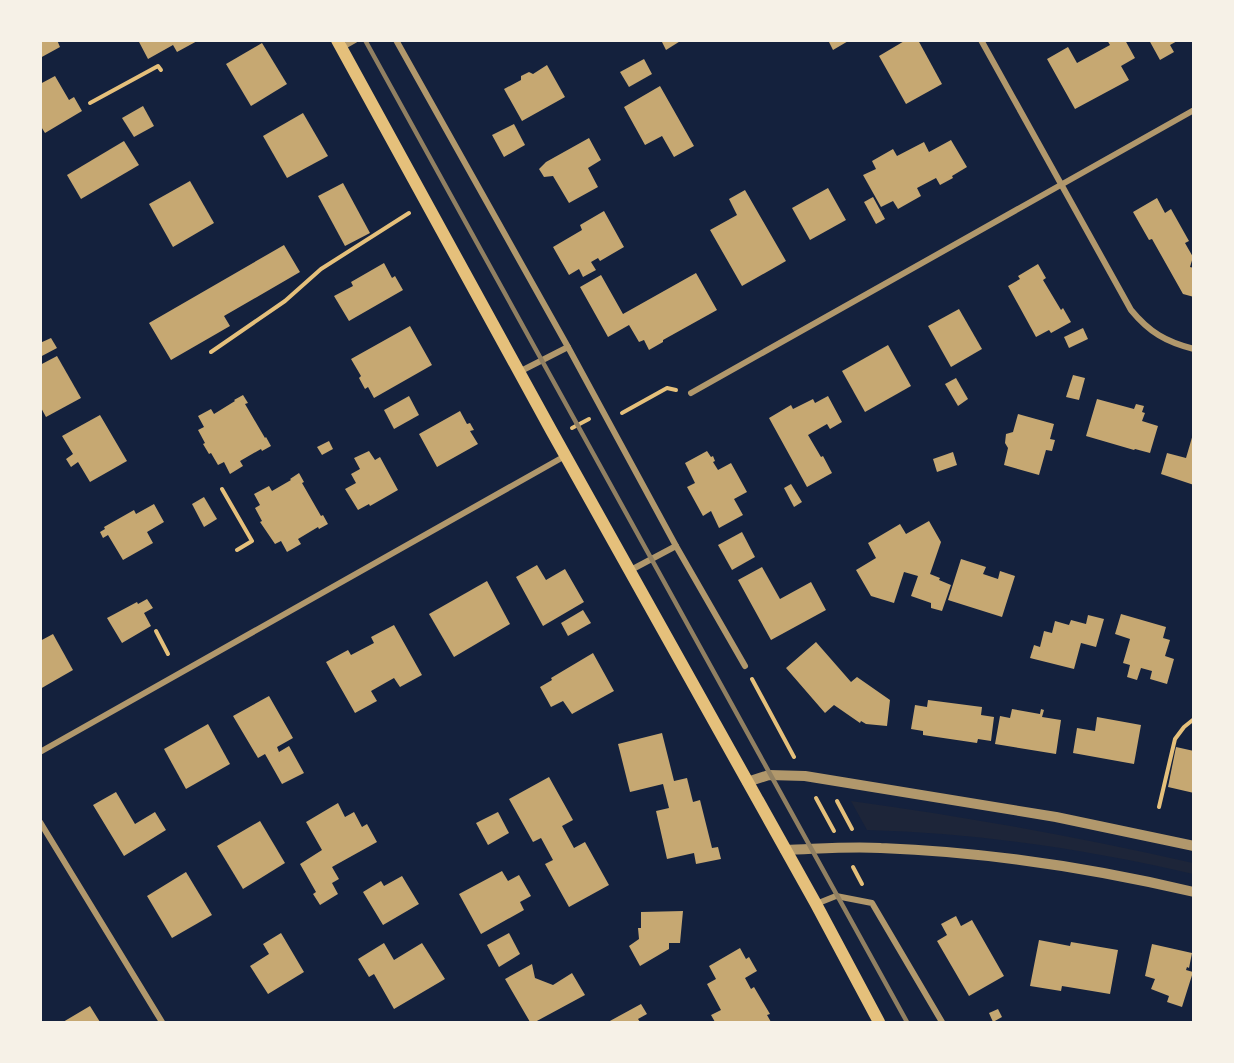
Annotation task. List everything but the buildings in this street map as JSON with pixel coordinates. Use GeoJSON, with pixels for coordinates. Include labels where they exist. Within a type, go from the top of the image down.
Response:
{"type":"FeatureCollection","features":[{"type":"Feature","properties":{"kind":"main road"},"geometry":{"type":"LineString","coordinates":[[339,44],[629,571],[816,904],[879,1023]]}},
{"type":"Feature","properties":{"kind":"street"},"geometry":{"type":"LineString","coordinates":[[339,44],[355,40]]}},
{"type":"Feature","properties":{"kind":"street"},"geometry":{"type":"LineString","coordinates":[[396,40],[568,347],[676,546],[745,666]]}},
{"type":"Feature","properties":{"kind":"street"},"geometry":{"type":"LineString","coordinates":[[981,40],[1131,310],[1145,326],[1163,339],[1194,349]]}},
{"type":"Feature","properties":{"kind":"street"},"geometry":{"type":"LineString","coordinates":[[691,393],[1194,110]]}},
{"type":"Feature","properties":{"kind":"street"},"geometry":{"type":"LineString","coordinates":[[519,372],[568,347]]}},
{"type":"Feature","properties":{"kind":"street"},"geometry":{"type":"LineString","coordinates":[[40,752],[566,456]]}},
{"type":"Feature","properties":{"kind":"street"},"geometry":{"type":"LineString","coordinates":[[629,571],[676,546]]}},
{"type":"Feature","properties":{"kind":"street"},"geometry":{"type":"LineString","coordinates":[[747,782],[769,775],[805,776],[1056,817],[1194,846]]}},
{"type":"Feature","properties":{"kind":"street"},"geometry":{"type":"LineString","coordinates":[[40,822],[162,1023]]}},
{"type":"Feature","properties":{"kind":"street"},"geometry":{"type":"LineString","coordinates":[[785,850],[880,848],[938,851],[1095,872],[1194,892]]}},
{"type":"Feature","properties":{"kind":"street"},"geometry":{"type":"LineString","coordinates":[[816,904],[836,896],[872,903],[942,1023]]}},
{"type":"Feature","properties":{"kind":"path"},"geometry":{"type":"LineString","coordinates":[[90,103],[158,66],[161,70]]}},
{"type":"Feature","properties":{"kind":"path"},"geometry":{"type":"LineString","coordinates":[[211,352],[285,301],[321,269],[409,213]]}},
{"type":"Feature","properties":{"kind":"path"},"geometry":{"type":"LineString","coordinates":[[608,421],[667,388],[691,393]]}},
{"type":"Feature","properties":{"kind":"path"},"geometry":{"type":"LineString","coordinates":[[566,431],[603,411]]}},
{"type":"Feature","properties":{"kind":"path"},"geometry":{"type":"LineString","coordinates":[[222,489],[252,541],[237,550]]}},
{"type":"Feature","properties":{"kind":"path"},"geometry":{"type":"LineString","coordinates":[[156,631],[168,654]]}},
{"type":"Feature","properties":{"kind":"path"},"geometry":{"type":"LineString","coordinates":[[745,666],[872,903]]}},
{"type":"Feature","properties":{"kind":"path"},"geometry":{"type":"LineString","coordinates":[[1159,807],[1175,739],[1194,719]]}},
{"type":"Feature","properties":{"kind":"path"},"geometry":{"type":"LineString","coordinates":[[836,799],[852,830]]}},
{"type":"Feature","properties":{"kind":"shaded area"},"geometry":{"type":"Polygon","coordinates":[[[851,801],[1023,828],[1151,854],[1193,863],[1193,874],[1113,857],[1032,844],[949,835],[867,830],[851,801]]]}},
{"type":"Feature","properties":{"kind":"railway"},"geometry":{"type":"LineString","coordinates":[[365,40],[907,1022]]}}]}
